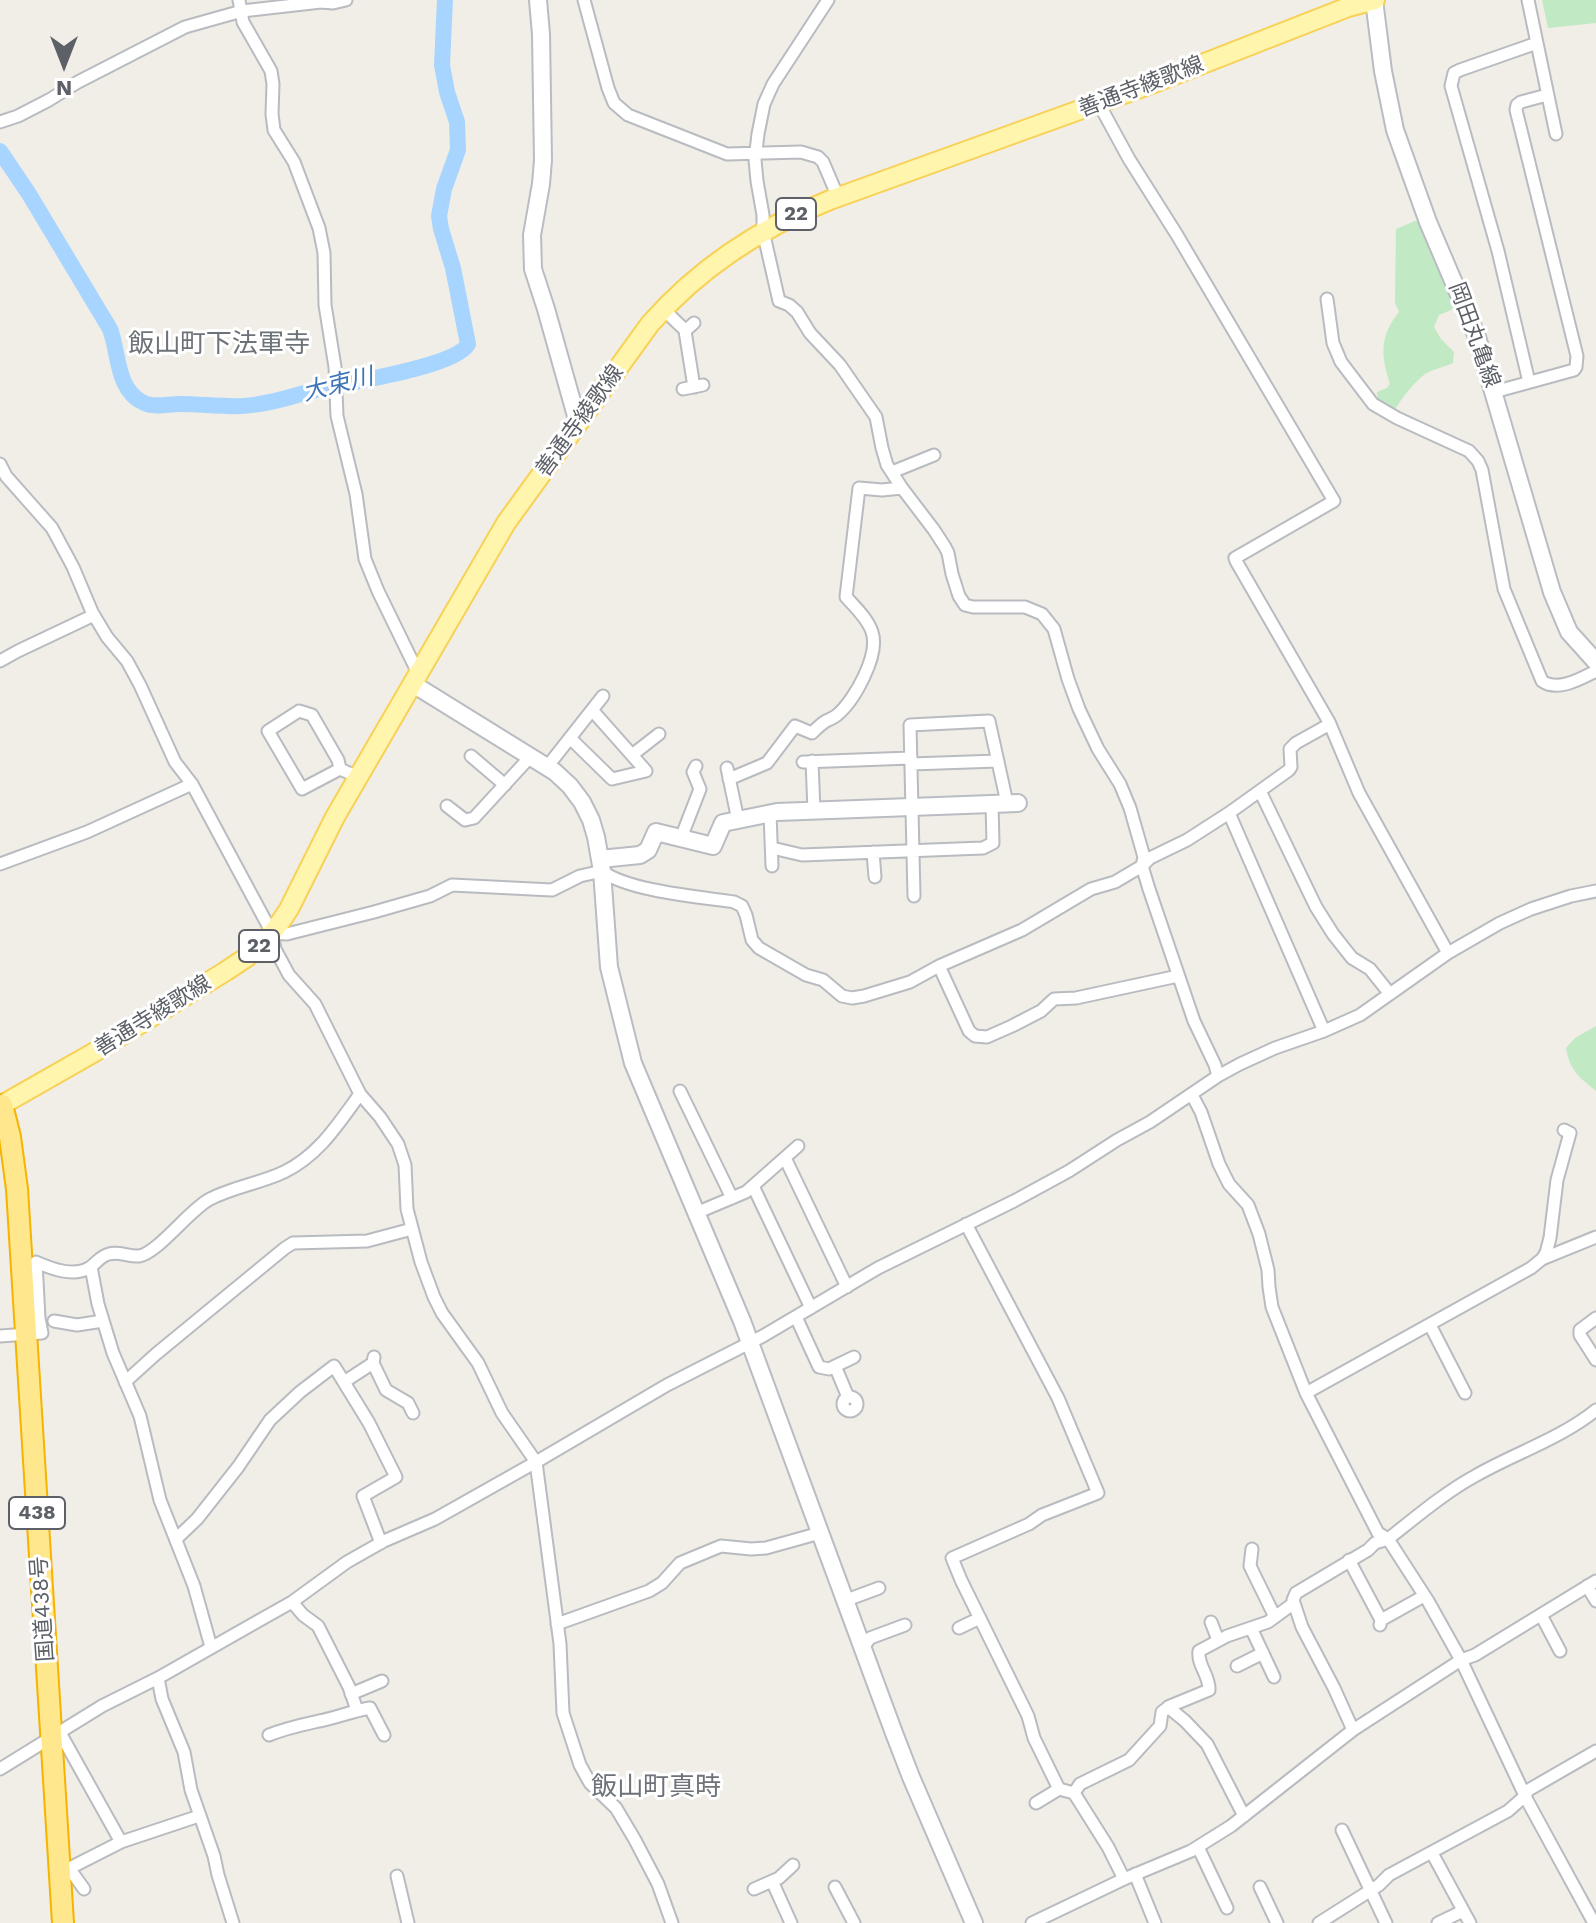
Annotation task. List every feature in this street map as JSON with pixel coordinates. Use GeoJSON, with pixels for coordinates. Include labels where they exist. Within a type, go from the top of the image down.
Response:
{"type":"FeatureCollection","features":[{"type":"Feature","properties":{"kind":"highway","name":"国道438号"},"geometry":{"type":"LineString","coordinates":[[1,1105],[10,1137],[17,1189],[13,1335]]}},
{"type":"Feature","properties":{"kind":"highway","name":"国道438号"},"geometry":{"type":"LineString","coordinates":[[0,1151],[13,1335],[64,1871],[63,1923]]}},
{"type":"Feature","properties":{"kind":"highway","name":"国道438号"},"geometry":{"type":"LineString","coordinates":[[50,1737],[52,1923]]}},
{"type":"Feature","properties":{"kind":"main road","name":"善通寺綾歌線"},"geometry":{"type":"LineString","coordinates":[[1,1105],[226,971],[247,957],[272,933],[289,909],[335,817],[506,523],[650,324],[702,272],[726,254],[793,215],[1099,104],[1348,7],[1374,0]]}},
{"type":"Feature","properties":{"kind":"street"},"geometry":{"type":"LineString","coordinates":[[0,122],[29,111],[87,77],[185,27],[240,6],[346,0]]}},
{"type":"Feature","properties":{"kind":"street"},"geometry":{"type":"LineString","coordinates":[[538,0],[543,160],[532,235],[533,269],[578,423]]}},
{"type":"Feature","properties":{"kind":"street"},"geometry":{"type":"LineString","coordinates":[[584,0],[608,88],[614,103],[628,115],[727,154],[801,152],[818,157],[838,197]]}},
{"type":"Feature","properties":{"kind":"street"},"geometry":{"type":"LineString","coordinates":[[828,0],[764,104],[756,153],[763,231],[779,301],[797,312],[810,333],[840,365],[876,417],[887,465],[945,547],[959,596],[965,605],[1025,607],[1042,614],[1054,629],[1079,709],[1130,808],[1144,857],[1142,866],[1178,976],[1218,1076]]}},
{"type":"Feature","properties":{"kind":"street","name":"岡田丸亀線"},"geometry":{"type":"LineString","coordinates":[[1374,0],[1383,71],[1395,130],[1428,222],[1477,337],[1552,592],[1569,632],[1596,662]]}},
{"type":"Feature","properties":{"kind":"street"},"geometry":{"type":"LineString","coordinates":[[1528,0],[1556,134]]}},
{"type":"Feature","properties":{"kind":"street"},"geometry":{"type":"LineString","coordinates":[[240,6],[243,22],[271,71],[274,130],[294,162],[319,228],[324,253],[325,305],[337,416],[356,494],[365,559],[415,678],[547,767],[570,786],[591,820],[601,865],[609,967],[633,1063],[728,1286],[911,1777],[974,1923]]}},
{"type":"Feature","properties":{"kind":"street"},"geometry":{"type":"LineString","coordinates":[[1529,382],[1498,251],[1451,86],[1454,73],[1460,70],[1537,43]]}},
{"type":"Feature","properties":{"kind":"street"},"geometry":{"type":"LineString","coordinates":[[1494,392],[1576,367],[1577,356],[1516,110],[1521,102],[1547,95]]}},
{"type":"Feature","properties":{"kind":"street"},"geometry":{"type":"LineString","coordinates":[[1099,104],[1334,501],[1235,558],[1330,724],[1359,793],[1448,953]]}},
{"type":"Feature","properties":{"kind":"street"},"geometry":{"type":"LineString","coordinates":[[1327,299],[1333,343],[1341,362],[1373,404],[1469,451],[1478,461],[1504,589],[1542,681],[1546,685],[1567,684],[1596,671]]}},
{"type":"Feature","properties":{"kind":"street"},"geometry":{"type":"LineString","coordinates":[[663,309],[690,327],[694,387]]}},
{"type":"Feature","properties":{"kind":"street"},"geometry":{"type":"LineString","coordinates":[[892,472],[934,455]]}},
{"type":"Feature","properties":{"kind":"street"},"geometry":{"type":"LineString","coordinates":[[0,464],[3,478],[52,528],[94,615],[127,661],[175,762],[192,784],[272,933],[275,949],[289,975],[315,1004],[360,1094],[390,1130],[403,1155],[406,1198],[426,1278],[442,1313],[478,1363],[502,1413],[536,1462],[557,1624],[563,1713],[580,1765],[590,1783],[616,1808],[635,1840],[658,1884],[669,1922]]}},
{"type":"Feature","properties":{"kind":"street"},"geometry":{"type":"LineString","coordinates":[[738,820],[728,774],[767,763],[795,726],[812,733],[837,716],[849,707],[871,671],[874,651],[872,632],[846,597],[857,542],[855,488],[902,488]]}},
{"type":"Feature","properties":{"kind":"street"},"geometry":{"type":"LineString","coordinates":[[0,661],[94,615]]}},
{"type":"Feature","properties":{"kind":"street"},"geometry":{"type":"LineString","coordinates":[[547,767],[603,696]]}},
{"type":"Feature","properties":{"kind":"street"},"geometry":{"type":"LineString","coordinates":[[570,738],[612,779],[646,771],[592,710]]}},
{"type":"Feature","properties":{"kind":"street"},"geometry":{"type":"LineString","coordinates":[[299,711],[312,715],[340,769],[302,789],[268,731],[299,711]]}},
{"type":"Feature","properties":{"kind":"street"},"geometry":{"type":"LineString","coordinates":[[772,848],[802,855],[913,850],[983,848],[993,843],[1006,803],[989,721],[910,725],[911,761],[913,850],[914,896]]}},
{"type":"Feature","properties":{"kind":"street"},"geometry":{"type":"LineString","coordinates":[[601,865],[610,877],[651,889],[734,902],[742,906],[752,940],[759,948],[806,975],[823,980],[842,996],[852,998],[910,982],[1022,930],[1091,889],[1115,882],[1150,858],[1187,840],[1229,813],[1289,770],[1290,749],[1330,724]]}},
{"type":"Feature","properties":{"kind":"street"},"geometry":{"type":"LineString","coordinates":[[632,755],[659,734]]}},
{"type":"Feature","properties":{"kind":"street"},"geometry":{"type":"LineString","coordinates":[[471,756],[505,785]]}},
{"type":"Feature","properties":{"kind":"street"},"geometry":{"type":"LineString","coordinates":[[447,806],[465,820],[474,818],[531,756]]}},
{"type":"Feature","properties":{"kind":"street"},"geometry":{"type":"LineString","coordinates":[[814,811],[808,761],[998,761]]}},
{"type":"Feature","properties":{"kind":"street"},"geometry":{"type":"LineString","coordinates":[[681,838],[700,789],[693,772],[696,766]]}},
{"type":"Feature","properties":{"kind":"street"},"geometry":{"type":"LineString","coordinates":[[340,769],[358,777]]}},
{"type":"Feature","properties":{"kind":"street"},"geometry":{"type":"LineString","coordinates":[[0,864],[87,832],[192,784]]}},
{"type":"Feature","properties":{"kind":"street"},"geometry":{"type":"LineString","coordinates":[[1260,791],[1316,907],[1333,934],[1352,958],[1370,969],[1390,994]]}},
{"type":"Feature","properties":{"kind":"street"},"geometry":{"type":"LineString","coordinates":[[272,933],[287,934],[374,912],[430,896],[452,885],[552,890],[601,865],[640,855],[648,850],[656,832],[713,846],[723,823],[770,814],[1006,803]]}},
{"type":"Feature","properties":{"kind":"street"},"geometry":{"type":"LineString","coordinates":[[1229,813],[1324,1031]]}},
{"type":"Feature","properties":{"kind":"street"},"geometry":{"type":"LineString","coordinates":[[770,814],[772,866]]}},
{"type":"Feature","properties":{"kind":"street"},"geometry":{"type":"LineString","coordinates":[[873,852],[875,877]]}},
{"type":"Feature","properties":{"kind":"street"},"geometry":{"type":"LineString","coordinates":[[0,1769],[102,1706],[292,1602],[347,1562],[435,1519],[667,1385],[750,1343],[910,1251],[1069,1171],[1218,1076],[1275,1048],[1360,1015],[1448,953],[1500,923],[1531,909],[1596,891]]}},
{"type":"Feature","properties":{"kind":"street"},"geometry":{"type":"LineString","coordinates":[[939,966],[969,1031],[975,1036],[987,1037],[1041,1011],[1054,999],[1076,998],[1178,976]]}},
{"type":"Feature","properties":{"kind":"street"},"geometry":{"type":"LineString","coordinates":[[680,1091],[732,1198]]}},
{"type":"Feature","properties":{"kind":"street"},"geometry":{"type":"LineString","coordinates":[[13,1335],[42,1333],[36,1262],[79,1272],[111,1253],[140,1256],[155,1247],[210,1199],[286,1171],[310,1155],[331,1136],[360,1094]]}},
{"type":"Feature","properties":{"kind":"street"},"geometry":{"type":"LineString","coordinates":[[1192,1095],[1229,1184],[1248,1205],[1268,1270],[1272,1307],[1306,1393],[1378,1533],[1388,1539],[1461,1660],[1528,1802],[1594,1923]]}},
{"type":"Feature","properties":{"kind":"street"},"geometry":{"type":"LineString","coordinates":[[1542,1259],[1550,1238],[1557,1180],[1570,1133],[1564,1130]]}},
{"type":"Feature","properties":{"kind":"street"},"geometry":{"type":"LineString","coordinates":[[696,1213],[746,1192],[798,1146]]}},
{"type":"Feature","properties":{"kind":"street"},"geometry":{"type":"LineString","coordinates":[[785,1158],[847,1287]]}},
{"type":"Feature","properties":{"kind":"street"},"geometry":{"type":"LineString","coordinates":[[753,1186],[811,1308]]}},
{"type":"Feature","properties":{"kind":"street"},"geometry":{"type":"LineString","coordinates":[[966,1224],[1058,1398],[1098,1493],[1042,1515],[1029,1524],[952,1558],[1028,1716],[1034,1738],[1059,1789]]}},
{"type":"Feature","properties":{"kind":"street"},"geometry":{"type":"LineString","coordinates":[[125,1382],[293,1243],[367,1241],[412,1229]]}},
{"type":"Feature","properties":{"kind":"street"},"geometry":{"type":"LineString","coordinates":[[1306,1393],[1542,1259],[1596,1237]]}},
{"type":"Feature","properties":{"kind":"street"},"geometry":{"type":"LineString","coordinates":[[91,1267],[103,1321],[140,1416],[160,1500],[194,1586],[211,1647]]}},
{"type":"Feature","properties":{"kind":"street"},"geometry":{"type":"LineString","coordinates":[[796,1317],[819,1367],[829,1369],[854,1357]]}},
{"type":"Feature","properties":{"kind":"street"},"geometry":{"type":"LineString","coordinates":[[1596,1318],[1580,1330],[1580,1335],[1596,1360]]}},
{"type":"Feature","properties":{"kind":"street"},"geometry":{"type":"LineString","coordinates":[[54,1321],[77,1325],[103,1321]]}},
{"type":"Feature","properties":{"kind":"street"},"geometry":{"type":"LineString","coordinates":[[1430,1325],[1465,1393]]}},
{"type":"Feature","properties":{"kind":"street"},"geometry":{"type":"LineString","coordinates":[[344,1382],[373,1360],[386,1390],[408,1403],[413,1413]]}},
{"type":"Feature","properties":{"kind":"street"},"geometry":{"type":"LineString","coordinates":[[176,1539],[197,1519],[270,1420],[334,1366],[369,1423],[396,1477],[363,1496],[381,1543]]}},
{"type":"Feature","properties":{"kind":"street"},"geometry":{"type":"LineString","coordinates":[[835,1366],[848,1397]]}},
{"type":"Feature","properties":{"kind":"street"},"geometry":{"type":"LineString","coordinates":[[1353,1730],[1302,1627],[1293,1600],[1296,1593],[1375,1543],[1388,1539],[1474,1476],[1559,1434],[1596,1410]]}},
{"type":"Feature","properties":{"kind":"street"},"geometry":{"type":"LineString","coordinates":[[557,1624],[649,1591],[662,1583],[680,1563],[721,1546],[766,1548],[820,1533]]}},
{"type":"Feature","properties":{"kind":"street"},"geometry":{"type":"LineString","coordinates":[[1252,1549],[1250,1566],[1275,1617]]}},
{"type":"Feature","properties":{"kind":"street"},"geometry":{"type":"LineString","coordinates":[[1349,1560],[1381,1623],[1424,1596]]}},
{"type":"Feature","properties":{"kind":"street"},"geometry":{"type":"LineString","coordinates":[[1032,1923],[1198,1847],[1244,1816],[1353,1730],[1461,1660],[1475,1655],[1592,1584],[1596,1601]]}},
{"type":"Feature","properties":{"kind":"street"},"geometry":{"type":"LineString","coordinates":[[844,1601],[879,1588]]}},
{"type":"Feature","properties":{"kind":"street"},"geometry":{"type":"LineString","coordinates":[[292,1602],[318,1626],[357,1710]]}},
{"type":"Feature","properties":{"kind":"street"},"geometry":{"type":"LineString","coordinates":[[1074,1793],[1080,1784],[1129,1760],[1160,1726],[1162,1712],[1168,1707],[1209,1690],[1199,1661],[1199,1651],[1275,1617],[1294,1603]]}},
{"type":"Feature","properties":{"kind":"street"},"geometry":{"type":"LineString","coordinates":[[1541,1615],[1560,1651]]}},
{"type":"Feature","properties":{"kind":"street"},"geometry":{"type":"LineString","coordinates":[[959,1628],[980,1618]]}},
{"type":"Feature","properties":{"kind":"street"},"geometry":{"type":"LineString","coordinates":[[1211,1622],[1218,1640]]}},
{"type":"Feature","properties":{"kind":"street"},"geometry":{"type":"LineString","coordinates":[[862,1649],[870,1638],[905,1625]]}},
{"type":"Feature","properties":{"kind":"street"},"geometry":{"type":"LineString","coordinates":[[1251,1628],[1274,1677]]}},
{"type":"Feature","properties":{"kind":"street"},"geometry":{"type":"LineString","coordinates":[[1237,1666],[1263,1653]]}},
{"type":"Feature","properties":{"kind":"street"},"geometry":{"type":"LineString","coordinates":[[158,1678],[162,1699],[184,1752],[191,1790],[233,1923]]}},
{"type":"Feature","properties":{"kind":"street"},"geometry":{"type":"LineString","coordinates":[[351,1694],[382,1681]]}},
{"type":"Feature","properties":{"kind":"street"},"geometry":{"type":"LineString","coordinates":[[1168,1707],[1207,1744],[1244,1816]]}},
{"type":"Feature","properties":{"kind":"street"},"geometry":{"type":"LineString","coordinates":[[269,1735],[370,1708],[384,1735]]}},
{"type":"Feature","properties":{"kind":"street"},"geometry":{"type":"LineString","coordinates":[[50,1737],[121,1842]]}},
{"type":"Feature","properties":{"kind":"street"},"geometry":{"type":"LineString","coordinates":[[1319,1923],[1372,1890],[1389,1875],[1508,1811],[1526,1793],[1596,1751]]}},
{"type":"Feature","properties":{"kind":"street"},"geometry":{"type":"LineString","coordinates":[[1036,1803],[1059,1789],[1074,1793],[1155,1923]]}},
{"type":"Feature","properties":{"kind":"street"},"geometry":{"type":"LineString","coordinates":[[84,1889],[64,1871],[121,1842],[199,1816]]}},
{"type":"Feature","properties":{"kind":"street"},"geometry":{"type":"LineString","coordinates":[[1342,1830],[1386,1923]]}},
{"type":"Feature","properties":{"kind":"street"},"geometry":{"type":"LineString","coordinates":[[1198,1847],[1227,1908]]}},
{"type":"Feature","properties":{"kind":"street"},"geometry":{"type":"LineString","coordinates":[[1432,1853],[1470,1923]]}},
{"type":"Feature","properties":{"kind":"street"},"geometry":{"type":"LineString","coordinates":[[754,1889],[779,1878],[793,1865]]}},
{"type":"Feature","properties":{"kind":"street"},"geometry":{"type":"LineString","coordinates":[[397,1876],[408,1923]]}},
{"type":"Feature","properties":{"kind":"street"},"geometry":{"type":"LineString","coordinates":[[772,1881],[791,1923]]}},
{"type":"Feature","properties":{"kind":"street"},"geometry":{"type":"LineString","coordinates":[[835,1887],[854,1923]]}},
{"type":"Feature","properties":{"kind":"street"},"geometry":{"type":"LineString","coordinates":[[1260,1887],[1277,1923]]}},
{"type":"Feature","properties":{"kind":"street"},"geometry":{"type":"LineString","coordinates":[[1438,1923],[1463,1911]]}},
{"type":"Feature","properties":{"kind":"green space"},"geometry":{"type":"Polygon","coordinates":[[[1542,0],[1596,0],[1596,23],[1548,28],[1542,0]]]}},
{"type":"Feature","properties":{"kind":"green space"},"geometry":{"type":"Polygon","coordinates":[[[1415,221],[1424,222],[1456,305],[1439,315],[1434,327],[1454,352],[1453,363],[1423,376],[1407,392],[1392,415],[1378,405],[1377,392],[1390,384],[1385,364],[1385,338],[1399,312],[1395,303],[1396,229],[1415,221]]]}},
{"type":"Feature","properties":{"kind":"green space"},"geometry":{"type":"Polygon","coordinates":[[[1596,1026],[1596,1091],[1576,1073],[1566,1048],[1575,1038],[1596,1026]]]}},
{"type":"Feature","properties":{"kind":"waterway","name":"大束川"},"geometry":{"type":"LineString","coordinates":[[0,151],[110,329],[128,390],[144,403],[157,406],[249,405],[423,367],[459,352],[468,344],[439,216],[444,189],[458,150],[457,122],[442,65],[445,0]]}},
{"type":"Feature","properties":{"kind":"district","name":"飯山町下法軍寺"},"geometry":{"type":"Point","coordinates":[219,344]}},
{"type":"Feature","properties":{"kind":"district","name":"飯山町真時"},"geometry":{"type":"Point","coordinates":[656,1787]}}]}
